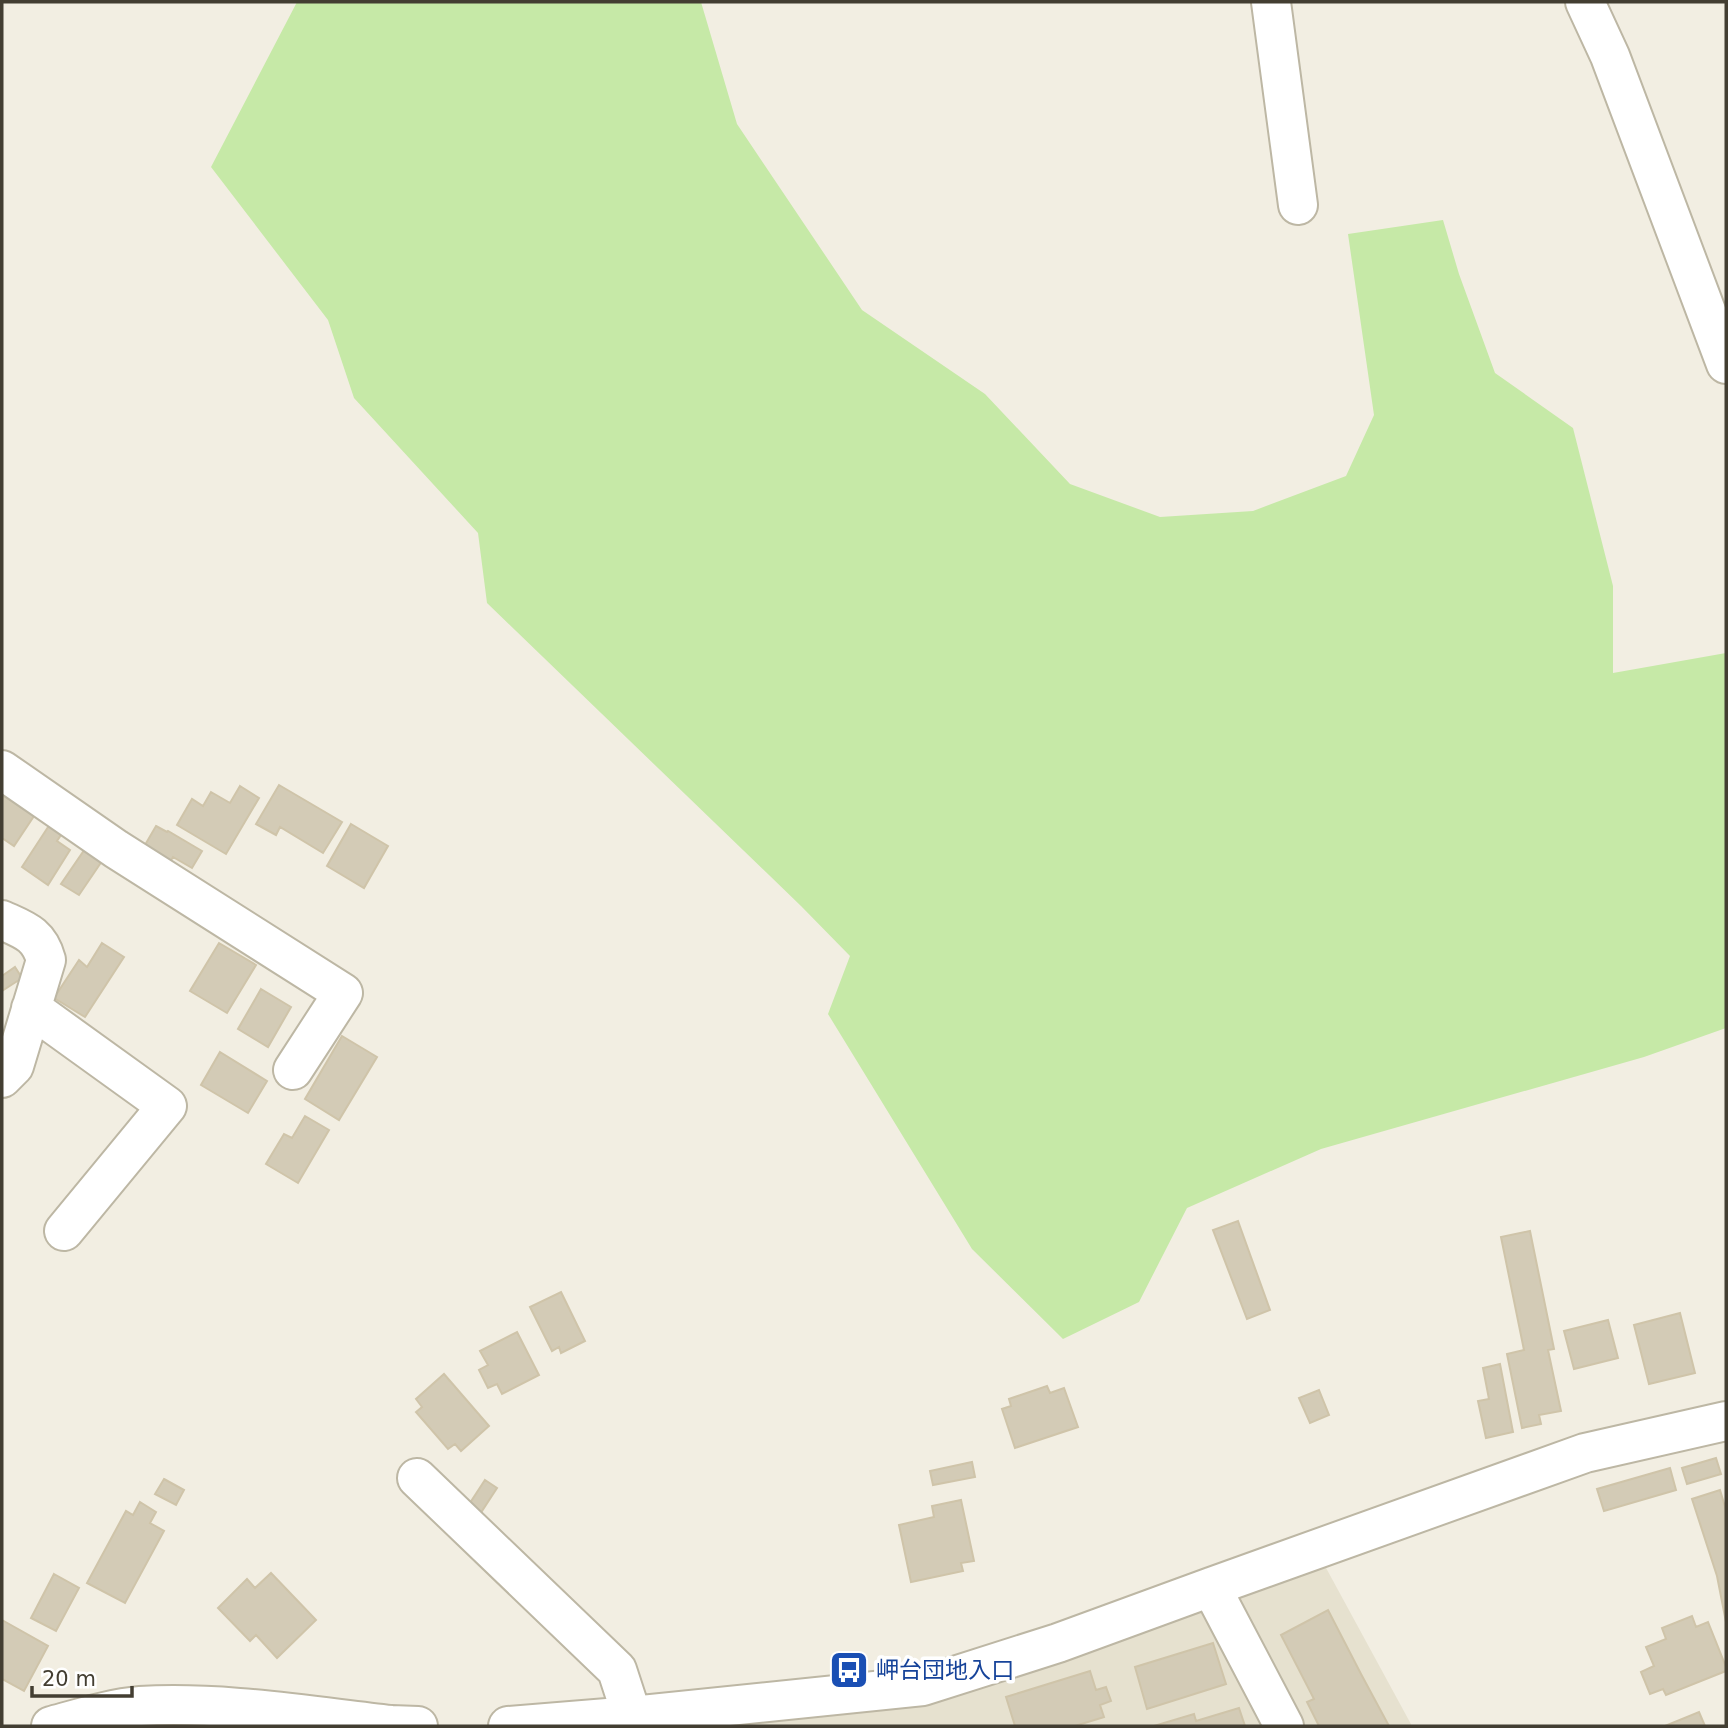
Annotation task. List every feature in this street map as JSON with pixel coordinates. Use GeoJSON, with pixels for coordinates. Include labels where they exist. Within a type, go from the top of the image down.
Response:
{"type":"FeatureCollection","features":[{"type":"Feature","properties":{"kind":"street"},"geometry":{"type":"LineString","coordinates":[[1271,2],[1298,205]]}},
{"type":"Feature","properties":{"kind":"street"},"geometry":{"type":"LineString","coordinates":[[1585,2],[1610,56],[1726,364]]}},
{"type":"Feature","properties":{"kind":"street"},"geometry":{"type":"LineString","coordinates":[[2,769],[116,849],[343,993],[293,1070]]}},
{"type":"Feature","properties":{"kind":"street"},"geometry":{"type":"LineString","coordinates":[[2,920],[29,933],[42,946],[46,960],[14,1066],[2,1078]]}},
{"type":"Feature","properties":{"kind":"street"},"geometry":{"type":"LineString","coordinates":[[31,1008],[167,1106],[64,1230]]}},
{"type":"Feature","properties":{"kind":"street"},"geometry":{"type":"LineString","coordinates":[[508,1726],[632,1716],[923,1685],[1058,1643],[1585,1453],[1726,1421]]}},
{"type":"Feature","properties":{"kind":"street"},"geometry":{"type":"LineString","coordinates":[[417,1478],[617,1670],[632,1716]]}},
{"type":"Feature","properties":{"kind":"street"},"geometry":{"type":"LineString","coordinates":[[1211,1587],[1284,1726]]}},
{"type":"Feature","properties":{"kind":"street"},"geometry":{"type":"LineString","coordinates":[[51,1726],[138,1706],[222,1707],[400,1726]]}},
{"type":"Feature","properties":{"kind":"shaded area"},"geometry":{"type":"Polygon","coordinates":[[[1325,1566],[1412,1726],[733,1726],[912,1705],[1325,1566]]]}},
{"type":"Feature","properties":{"kind":"green space"},"geometry":{"type":"Polygon","coordinates":[[[297,2],[701,2],[737,124],[862,310],[985,394],[1070,484],[1160,517],[1253,511],[1346,476],[1374,415],[1348,234],[1443,220],[1459,274],[1495,373],[1573,428],[1613,586],[1613,673],[1726,653],[1726,1028],[1644,1057],[1321,1149],[1187,1208],[1139,1302],[1063,1339],[972,1249],[828,1014],[850,956],[487,603],[478,533],[354,398],[328,320],[211,167],[297,2]]]}},
{"type":"Feature","properties":{"kind":"building"},"geometry":{"type":"Polygon","coordinates":[[[279,785],[342,822],[323,853],[280,827],[276,835],[256,824],[279,785]]]}},
{"type":"Feature","properties":{"kind":"building"},"geometry":{"type":"Polygon","coordinates":[[[240,786],[259,798],[226,854],[177,825],[192,799],[203,806],[211,792],[230,803],[240,786]]]}},
{"type":"Feature","properties":{"kind":"building"},"geometry":{"type":"Polygon","coordinates":[[[4,796],[34,816],[14,846],[2,838],[4,796]]]}},
{"type":"Feature","properties":{"kind":"building"},"geometry":{"type":"Polygon","coordinates":[[[50,824],[63,832],[57,841],[70,850],[48,885],[22,867],[50,824]]]}},
{"type":"Feature","properties":{"kind":"building"},"geometry":{"type":"Polygon","coordinates":[[[351,824],[388,846],[364,888],[327,866],[351,824]]]}},
{"type":"Feature","properties":{"kind":"building"},"geometry":{"type":"Polygon","coordinates":[[[156,826],[202,851],[192,868],[173,857],[167,867],[141,852],[156,826]]]}},
{"type":"Feature","properties":{"kind":"building"},"geometry":{"type":"Polygon","coordinates":[[[85,849],[102,861],[79,895],[61,884],[85,849]]]}},
{"type":"Feature","properties":{"kind":"building"},"geometry":{"type":"Polygon","coordinates":[[[102,943],[124,957],[85,1017],[54,998],[79,960],[87,967],[102,943]]]}},
{"type":"Feature","properties":{"kind":"building"},"geometry":{"type":"Polygon","coordinates":[[[219,943],[256,965],[227,1013],[190,991],[219,943]]]}},
{"type":"Feature","properties":{"kind":"building"},"geometry":{"type":"Polygon","coordinates":[[[15,967],[22,978],[2,991],[2,976],[15,967]]]}},
{"type":"Feature","properties":{"kind":"building"},"geometry":{"type":"Polygon","coordinates":[[[261,989],[291,1007],[268,1047],[238,1029],[261,989]]]}},
{"type":"Feature","properties":{"kind":"building"},"geometry":{"type":"Polygon","coordinates":[[[342,1036],[377,1057],[339,1120],[305,1099],[342,1036]]]}},
{"type":"Feature","properties":{"kind":"building"},"geometry":{"type":"Polygon","coordinates":[[[220,1052],[267,1081],[248,1113],[201,1085],[220,1052]]]}},
{"type":"Feature","properties":{"kind":"building"},"geometry":{"type":"Polygon","coordinates":[[[305,1116],[329,1130],[298,1183],[266,1164],[284,1134],[292,1138],[305,1116]]]}},
{"type":"Feature","properties":{"kind":"building"},"geometry":{"type":"Polygon","coordinates":[[[1238,1221],[1270,1310],[1247,1319],[1213,1230],[1238,1221]]]}},
{"type":"Feature","properties":{"kind":"building"},"geometry":{"type":"Polygon","coordinates":[[[1530,1231],[1554,1349],[1548,1350],[1561,1411],[1539,1415],[1541,1424],[1522,1428],[1507,1354],[1524,1350],[1501,1237],[1530,1231]]]}},
{"type":"Feature","properties":{"kind":"building"},"geometry":{"type":"Polygon","coordinates":[[[561,1292],[585,1341],[561,1353],[559,1347],[552,1351],[530,1307],[561,1292]]]}},
{"type":"Feature","properties":{"kind":"building"},"geometry":{"type":"Polygon","coordinates":[[[1680,1313],[1695,1373],[1649,1384],[1634,1325],[1680,1313]]]}},
{"type":"Feature","properties":{"kind":"building"},"geometry":{"type":"Polygon","coordinates":[[[1608,1320],[1618,1358],[1574,1369],[1564,1331],[1608,1320]]]}},
{"type":"Feature","properties":{"kind":"building"},"geometry":{"type":"Polygon","coordinates":[[[517,1332],[539,1375],[502,1394],[497,1384],[488,1388],[479,1370],[488,1365],[480,1351],[517,1332]]]}},
{"type":"Feature","properties":{"kind":"building"},"geometry":{"type":"Polygon","coordinates":[[[1500,1364],[1513,1432],[1486,1438],[1478,1401],[1489,1399],[1483,1368],[1500,1364]]]}},
{"type":"Feature","properties":{"kind":"building"},"geometry":{"type":"Polygon","coordinates":[[[444,1374],[489,1426],[461,1451],[455,1444],[448,1449],[416,1412],[422,1407],[416,1399],[444,1374]]]}},
{"type":"Feature","properties":{"kind":"building"},"geometry":{"type":"Polygon","coordinates":[[[1047,1386],[1050,1393],[1064,1388],[1078,1427],[1015,1448],[1002,1409],[1011,1406],[1009,1399],[1047,1386]]]}},
{"type":"Feature","properties":{"kind":"building"},"geometry":{"type":"Polygon","coordinates":[[[1319,1390],[1329,1415],[1310,1423],[1299,1398],[1319,1390]]]}},
{"type":"Feature","properties":{"kind":"building"},"geometry":{"type":"Polygon","coordinates":[[[1716,1458],[1721,1474],[1687,1484],[1682,1468],[1716,1458]]]}},
{"type":"Feature","properties":{"kind":"building"},"geometry":{"type":"Polygon","coordinates":[[[972,1462],[975,1477],[933,1485],[930,1471],[972,1462]]]}},
{"type":"Feature","properties":{"kind":"building"},"geometry":{"type":"Polygon","coordinates":[[[1670,1468],[1676,1490],[1604,1511],[1597,1489],[1670,1468]]]}},
{"type":"Feature","properties":{"kind":"building"},"geometry":{"type":"Polygon","coordinates":[[[164,1479],[184,1490],[176,1505],[155,1494],[164,1479]]]}},
{"type":"Feature","properties":{"kind":"building"},"geometry":{"type":"Polygon","coordinates":[[[485,1480],[497,1488],[480,1514],[468,1506],[485,1480]]]}},
{"type":"Feature","properties":{"kind":"building"},"geometry":{"type":"Polygon","coordinates":[[[1720,1490],[1726,1510],[1726,1622],[1717,1576],[1692,1499],[1720,1490]]]}},
{"type":"Feature","properties":{"kind":"building"},"geometry":{"type":"Polygon","coordinates":[[[961,1500],[974,1561],[961,1563],[963,1571],[911,1582],[899,1525],[934,1517],[932,1506],[961,1500]]]}},
{"type":"Feature","properties":{"kind":"building"},"geometry":{"type":"Polygon","coordinates":[[[140,1502],[156,1512],[150,1523],[164,1531],[125,1603],[87,1583],[126,1511],[133,1515],[140,1502]]]}},
{"type":"Feature","properties":{"kind":"building"},"geometry":{"type":"Polygon","coordinates":[[[271,1573],[316,1620],[277,1658],[256,1635],[250,1641],[218,1608],[247,1579],[255,1588],[271,1573]]]}},
{"type":"Feature","properties":{"kind":"building"},"geometry":{"type":"Polygon","coordinates":[[[54,1574],[79,1588],[56,1631],[31,1618],[54,1574]]]}},
{"type":"Feature","properties":{"kind":"building"},"geometry":{"type":"Polygon","coordinates":[[[1328,1610],[1389,1726],[1319,1726],[1307,1702],[1314,1699],[1281,1635],[1328,1610]]]}},
{"type":"Feature","properties":{"kind":"building"},"geometry":{"type":"Polygon","coordinates":[[[1692,1616],[1696,1627],[1708,1622],[1726,1671],[1666,1695],[1663,1689],[1650,1694],[1641,1672],[1654,1666],[1646,1647],[1666,1639],[1662,1628],[1692,1616]]]}},
{"type":"Feature","properties":{"kind":"building"},"geometry":{"type":"Polygon","coordinates":[[[2,1620],[48,1646],[24,1691],[2,1679],[2,1620]]]}},
{"type":"Feature","properties":{"kind":"building"},"geometry":{"type":"Polygon","coordinates":[[[1213,1643],[1226,1684],[1147,1709],[1135,1667],[1213,1643]]]}},
{"type":"Feature","properties":{"kind":"building"},"geometry":{"type":"Polygon","coordinates":[[[1090,1671],[1096,1690],[1106,1687],[1111,1701],[1100,1705],[1104,1717],[1075,1726],[1015,1726],[1006,1697],[1090,1671]]]}},
{"type":"Feature","properties":{"kind":"building"},"geometry":{"type":"Polygon","coordinates":[[[1239,1708],[1245,1726],[1154,1726],[1194,1714],[1196,1721],[1239,1708]]]}},
{"type":"Feature","properties":{"kind":"building"},"geometry":{"type":"Polygon","coordinates":[[[1699,1712],[1705,1726],[1665,1726],[1699,1712]]]}},
{"type":"Feature","properties":{"kind":"place","name":"岬台団地入口"},"geometry":{"type":"Point","coordinates":[849,1670]}}]}
